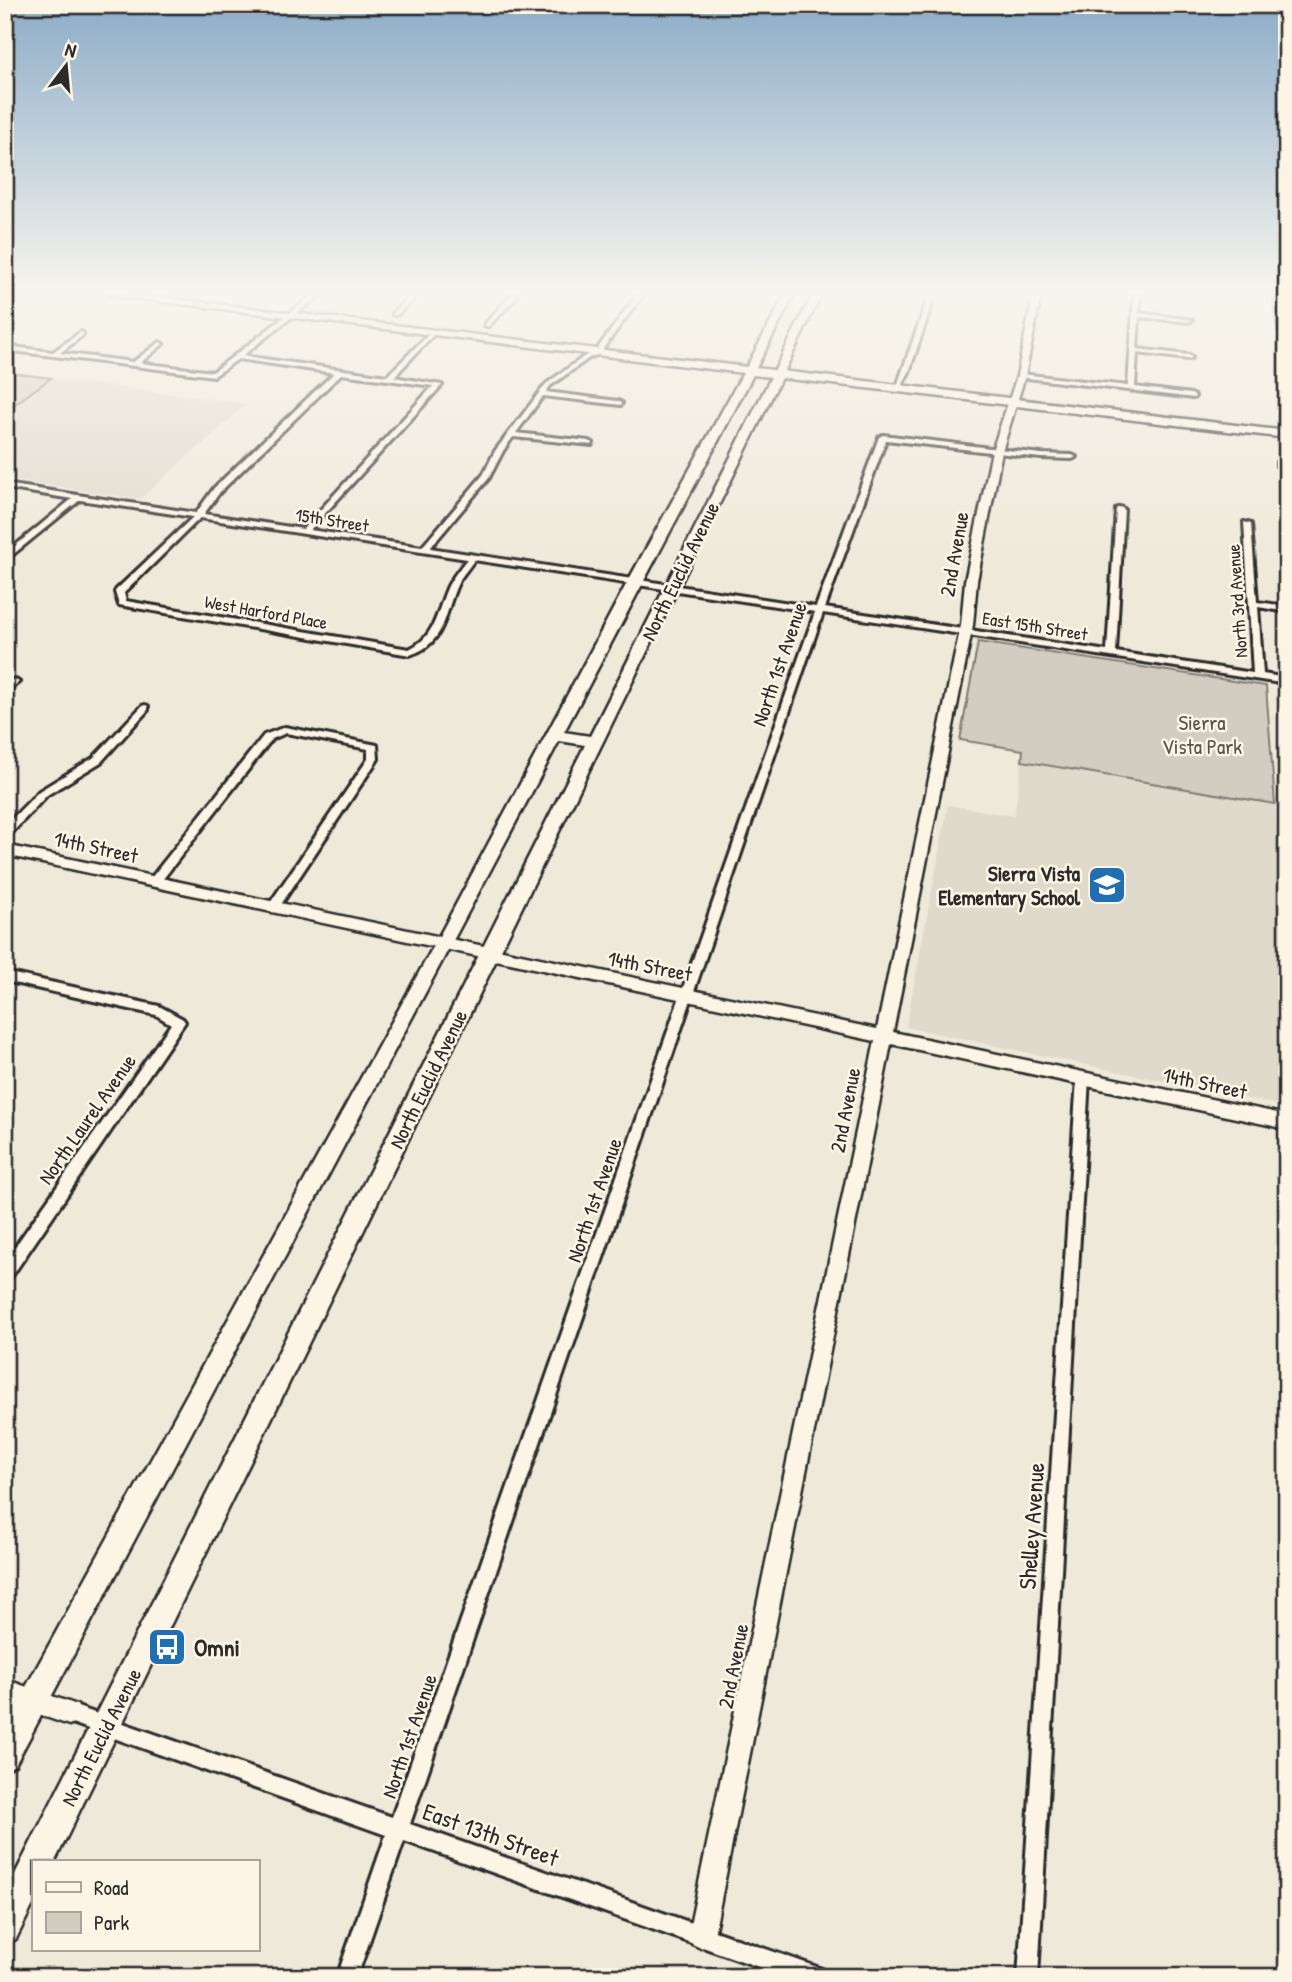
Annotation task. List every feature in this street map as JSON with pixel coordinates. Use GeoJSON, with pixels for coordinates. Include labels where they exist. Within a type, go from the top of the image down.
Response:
{"type":"FeatureCollection","features":[{"type":"Feature","properties":{"kind":"main road","name":"North Euclid Avenue"},"geometry":{"type":"LineString","coordinates":[[39,1860],[595,742],[699,464],[741,387]]}},
{"type":"Feature","properties":{"kind":"main road","name":"North Euclid Avenue"},"geometry":{"type":"LineString","coordinates":[[5,1755],[555,735],[730,468],[771,387]]}},
{"type":"Feature","properties":{"kind":"main road"},"geometry":{"type":"LineString","coordinates":[[894,387],[1287,435]]}},
{"type":"Feature","properties":{"kind":"main road"},"geometry":{"type":"LineString","coordinates":[[699,464],[730,468]]}},
{"type":"Feature","properties":{"kind":"main road"},"geometry":{"type":"LineString","coordinates":[[555,735],[595,742]]}},
{"type":"Feature","properties":{"kind":"main road"},"geometry":{"type":"LineString","coordinates":[[5,1928],[32,1874]]}},
{"type":"Feature","properties":{"kind":"street"},"geometry":{"type":"LineString","coordinates":[[200,515],[217,490],[323,387]]}},
{"type":"Feature","properties":{"kind":"street"},"geometry":{"type":"LineString","coordinates":[[305,531],[436,387]]}},
{"type":"Feature","properties":{"kind":"street"},"geometry":{"type":"LineString","coordinates":[[425,550],[486,476],[511,435],[548,387]]}},
{"type":"Feature","properties":{"kind":"street","name":"2nd Avenue"},"geometry":{"type":"LineString","coordinates":[[701,1935],[965,632],[969,592],[997,452],[1017,387]]}},
{"type":"Feature","properties":{"kind":"street"},"geometry":{"type":"LineString","coordinates":[[1118,387],[1191,396]]}},
{"type":"Feature","properties":{"kind":"street"},"geometry":{"type":"LineString","coordinates":[[541,394],[618,403]]}},
{"type":"Feature","properties":{"kind":"street"},"geometry":{"type":"LineString","coordinates":[[511,435],[589,443]]}},
{"type":"Feature","properties":{"kind":"street","name":"North 1st Avenue"},"geometry":{"type":"LineString","coordinates":[[347,1977],[820,609],[883,437],[997,452]]}},
{"type":"Feature","properties":{"kind":"street"},"geometry":{"type":"LineString","coordinates":[[997,452],[1072,457]]}},
{"type":"Feature","properties":{"kind":"street","name":"15th Street"},"geometry":{"type":"LineString","coordinates":[[5,486],[654,584]]}},
{"type":"Feature","properties":{"kind":"street"},"geometry":{"type":"LineString","coordinates":[[5,559],[79,497]]}},
{"type":"Feature","properties":{"kind":"street"},"geometry":{"type":"LineString","coordinates":[[1111,654],[1120,509]]}},
{"type":"Feature","properties":{"kind":"street","name":"West Harford Place"},"geometry":{"type":"LineString","coordinates":[[200,515],[119,592],[122,603],[410,652],[425,647],[433,635],[454,583],[472,557]]}},
{"type":"Feature","properties":{"kind":"street","name":"North 3rd Avenue"},"geometry":{"type":"LineString","coordinates":[[1247,524],[1258,676]]}},
{"type":"Feature","properties":{"kind":"street","name":"East 15th Street"},"geometry":{"type":"LineString","coordinates":[[654,584],[1287,681]]}},
{"type":"Feature","properties":{"kind":"street"},"geometry":{"type":"LineString","coordinates":[[1253,604],[1287,609]]}},
{"type":"Feature","properties":{"kind":"street"},"geometry":{"type":"LineString","coordinates":[[5,690],[14,682]]}},
{"type":"Feature","properties":{"kind":"street"},"geometry":{"type":"LineString","coordinates":[[5,833],[43,793],[97,760],[145,708]]}},
{"type":"Feature","properties":{"kind":"street"},"geometry":{"type":"LineString","coordinates":[[155,881],[268,737],[285,730],[373,747],[373,758],[274,906]]}},
{"type":"Feature","properties":{"kind":"street","name":"14th Street"},"geometry":{"type":"LineString","coordinates":[[5,850],[1287,1122]]}},
{"type":"Feature","properties":{"kind":"street","name":"North Laurel Avenue"},"geometry":{"type":"LineString","coordinates":[[5,976],[159,1012],[179,1022],[5,1274]]}},
{"type":"Feature","properties":{"kind":"street","name":"Shelley Avenue"},"geometry":{"type":"LineString","coordinates":[[1028,1977],[1083,1078]]}},
{"type":"Feature","properties":{"kind":"street"},"geometry":{"type":"LineString","coordinates":[[5,1691],[69,1713]]}},
{"type":"Feature","properties":{"kind":"street","name":"East 13th Street"},"geometry":{"type":"LineString","coordinates":[[69,1713],[817,1977]]}},
{"type":"Feature","properties":{"kind":"shaded area"},"geometry":{"type":"Polygon","coordinates":[[[38,387],[123,387],[247,404],[140,499],[5,479],[5,411],[38,387]]]}},
{"type":"Feature","properties":{"kind":"shaded area","name":"Sierra Vista Elementary School"},"geometry":{"type":"Polygon","coordinates":[[[1022,761],[1275,804],[1287,954],[1287,1107],[906,1027],[948,805],[1014,816],[1022,761]]]}},
{"type":"Feature","properties":{"kind":"green space"},"geometry":{"type":"Polygon","coordinates":[[[5,387],[38,387],[5,411],[5,387]]]}},
{"type":"Feature","properties":{"kind":"green space","name":"Sierra Vista Park"},"geometry":{"type":"Polygon","coordinates":[[[978,642],[1266,686],[1275,804],[1022,761],[1023,750],[960,740],[978,642]]]}},
{"type":"Feature","properties":{"kind":"place","name":"Sierra Vista Elementary School"},"geometry":{"type":"Point","coordinates":[1107,885]}},
{"type":"Feature","properties":{"kind":"place","name":"Omni"},"geometry":{"type":"Point","coordinates":[167,1647]}}]}
